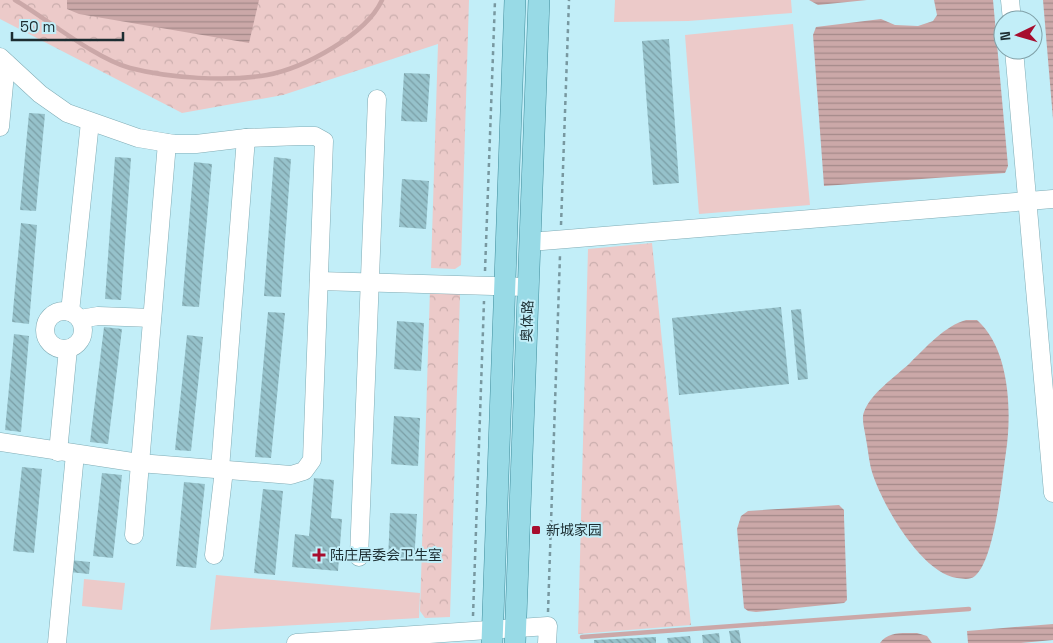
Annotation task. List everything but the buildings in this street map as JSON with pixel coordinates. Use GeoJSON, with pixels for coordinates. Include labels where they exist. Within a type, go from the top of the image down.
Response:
{"type":"FeatureCollection","features":[{"type":"Feature","properties":{"kind":"main road","name":"奥体路"},"geometry":{"type":"LineString","coordinates":[[486,635],[495,286],[515,0]]}},
{"type":"Feature","properties":{"kind":"main road","name":"奥体路"},"geometry":{"type":"LineString","coordinates":[[515,636],[539,0]]}},
{"type":"Feature","properties":{"kind":"street"},"geometry":{"type":"LineString","coordinates":[[0,442],[138,463],[291,475],[304,471],[312,460],[324,141],[316,136],[246,138],[196,144],[167,143],[138,138],[67,113],[40,94],[3,60]]}},
{"type":"Feature","properties":{"kind":"street"},"geometry":{"type":"LineString","coordinates":[[0,127],[3,60]]}},
{"type":"Feature","properties":{"kind":"street"},"geometry":{"type":"LineString","coordinates":[[1015,60],[1053,493]]}},
{"type":"Feature","properties":{"kind":"street"},"geometry":{"type":"LineString","coordinates":[[359,557],[377,98]]}},
{"type":"Feature","properties":{"kind":"street"},"geometry":{"type":"LineString","coordinates":[[90,122],[75,316],[83,325],[82,338],[68,349],[61,349],[50,344],[46,338],[45,326],[48,320],[58,312],[75,316],[152,318]]}},
{"type":"Feature","properties":{"kind":"street"},"geometry":{"type":"LineString","coordinates":[[214,555],[246,138]]}},
{"type":"Feature","properties":{"kind":"street"},"geometry":{"type":"LineString","coordinates":[[134,535],[138,463],[167,143]]}},
{"type":"Feature","properties":{"kind":"street"},"geometry":{"type":"LineString","coordinates":[[530,242],[560,238],[1053,199]]}},
{"type":"Feature","properties":{"kind":"street"},"geometry":{"type":"LineString","coordinates":[[319,281],[528,287]]}},
{"type":"Feature","properties":{"kind":"street"},"geometry":{"type":"LineString","coordinates":[[57,643],[66,453],[68,349]]}},
{"type":"Feature","properties":{"kind":"street"},"geometry":{"type":"LineString","coordinates":[[296,643],[547,634]]}},
{"type":"Feature","properties":{"kind":"path"},"geometry":{"type":"LineString","coordinates":[[486,635],[495,286],[495,0]]}},
{"type":"Feature","properties":{"kind":"path"},"geometry":{"type":"LineString","coordinates":[[547,634],[569,0]]}},
{"type":"Feature","properties":{"kind":"green space"},"geometry":{"type":"Polygon","coordinates":[[[0,0],[469,0],[461,265],[455,269],[431,268],[438,44],[283,95],[182,113],[0,19],[0,0]]]}},
{"type":"Feature","properties":{"kind":"green space"},"geometry":{"type":"Polygon","coordinates":[[[615,0],[791,0],[792,13],[688,21],[614,22],[615,0]]]}},
{"type":"Feature","properties":{"kind":"green space"},"geometry":{"type":"Polygon","coordinates":[[[793,24],[810,205],[699,214],[685,35],[793,24]]]}},
{"type":"Feature","properties":{"kind":"green space"},"geometry":{"type":"Polygon","coordinates":[[[652,243],[691,625],[578,634],[588,249],[652,243]]]}},
{"type":"Feature","properties":{"kind":"green space"},"geometry":{"type":"Polygon","coordinates":[[[430,288],[460,291],[460,295],[450,617],[425,618],[420,611],[430,288]]]}},
{"type":"Feature","properties":{"kind":"green space"},"geometry":{"type":"Polygon","coordinates":[[[216,575],[420,593],[419,618],[210,630],[216,575]]]}},
{"type":"Feature","properties":{"kind":"green space"},"geometry":{"type":"Polygon","coordinates":[[[84,579],[125,583],[122,610],[82,606],[84,579]]]}},
{"type":"Feature","properties":{"kind":"shaded area"},"geometry":{"type":"Polygon","coordinates":[[[67,0],[259,0],[249,43],[79,14],[67,9],[67,0]]]}},
{"type":"Feature","properties":{"kind":"shaded area"},"geometry":{"type":"Polygon","coordinates":[[[809,0],[867,0],[818,5],[809,0]]]}},
{"type":"Feature","properties":{"kind":"shaded area"},"geometry":{"type":"Polygon","coordinates":[[[934,0],[993,0],[993,60],[998,60],[1008,166],[1005,173],[824,186],[813,35],[816,27],[881,19],[895,25],[918,26],[933,21],[937,15],[934,0]]]}},
{"type":"Feature","properties":{"kind":"shaded area"},"geometry":{"type":"Polygon","coordinates":[[[1043,0],[1053,0],[1053,119],[1043,0]]]}},
{"type":"Feature","properties":{"kind":"shaded area"},"geometry":{"type":"Polygon","coordinates":[[[966,320],[977,320],[988,332],[996,347],[1006,382],[1009,419],[993,536],[982,567],[975,576],[967,579],[943,573],[930,564],[917,551],[894,518],[884,501],[872,472],[863,418],[867,405],[884,386],[943,332],[966,320]]]}},
{"type":"Feature","properties":{"kind":"shaded area"},"geometry":{"type":"Polygon","coordinates":[[[839,505],[844,510],[847,600],[844,603],[756,612],[748,611],[744,608],[737,529],[741,516],[748,511],[839,505]]]}},
{"type":"Feature","properties":{"kind":"shaded area"},"geometry":{"type":"Polygon","coordinates":[[[1053,624],[1053,640],[1021,643],[968,643],[967,631],[1053,624]]]}},
{"type":"Feature","properties":{"kind":"shaded area"},"geometry":{"type":"Polygon","coordinates":[[[917,633],[927,636],[932,643],[880,643],[887,636],[917,633]]]}},
{"type":"Feature","properties":{"kind":"waterway"},"geometry":{"type":"LineString","coordinates":[[15,0],[87,48],[117,63],[145,71],[198,78],[234,78],[267,75],[298,65],[332,48],[348,37],[374,13],[382,0]]}},
{"type":"Feature","properties":{"kind":"waterway"},"geometry":{"type":"LineString","coordinates":[[582,637],[969,609]]}},
{"type":"Feature","properties":{"kind":"place","name":"新城家园"},"geometry":{"type":"Point","coordinates":[536,530]}},
{"type":"Feature","properties":{"kind":"place","name":"陆庄居委会卫生室"},"geometry":{"type":"Point","coordinates":[319,555]}}]}
